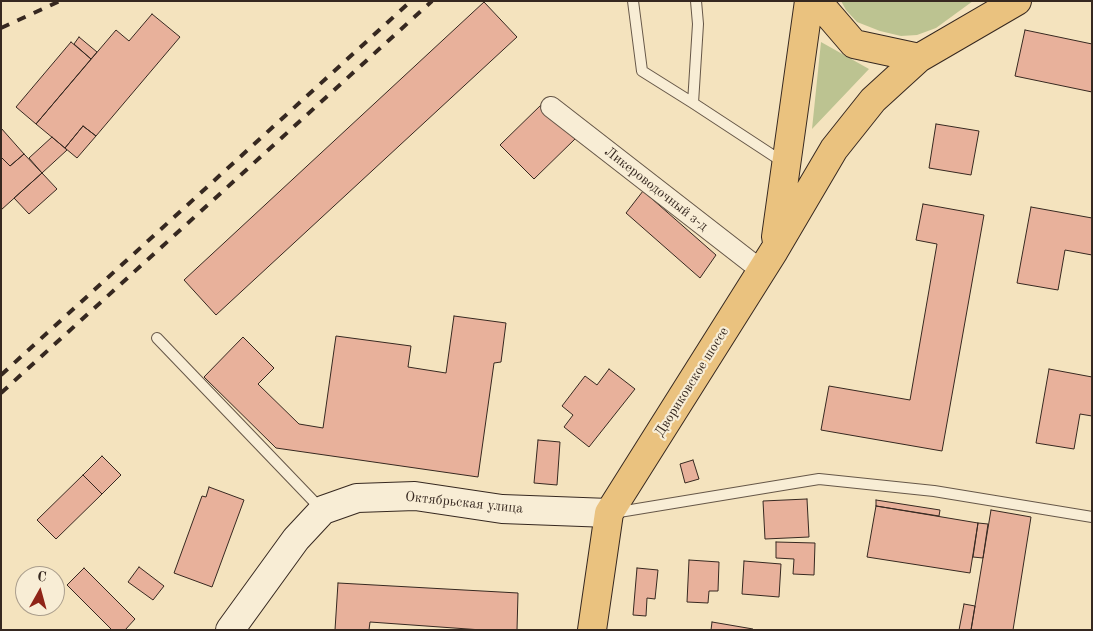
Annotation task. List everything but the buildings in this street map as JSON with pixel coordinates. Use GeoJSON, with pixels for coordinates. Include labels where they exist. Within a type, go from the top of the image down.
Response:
{"type":"FeatureCollection","features":[{"type":"Feature","properties":{"kind":"main road"},"geometry":{"type":"LineString","coordinates":[[768,261],[786,164],[809,1]]}},
{"type":"Feature","properties":{"kind":"main road"},"geometry":{"type":"LineString","coordinates":[[817,1],[854,44],[920,58]]}},
{"type":"Feature","properties":{"kind":"main road","name":"Двориковское шоссе"},"geometry":{"type":"LineString","coordinates":[[609,513],[768,261],[834,149],[873,100],[920,58],[1017,1]]}},
{"type":"Feature","properties":{"kind":"main road","name":"Октябрьская улица"},"geometry":{"type":"LineString","coordinates":[[230,630],[296,539],[323,510],[357,498],[415,496],[502,509],[609,513]]}},
{"type":"Feature","properties":{"kind":"main road"},"geometry":{"type":"LineString","coordinates":[[592,630],[609,513]]}},
{"type":"Feature","properties":{"kind":"street","name":"Ликероводочный з-д"},"geometry":{"type":"LineString","coordinates":[[551,107],[768,261]]}},
{"type":"Feature","properties":{"kind":"lane"},"geometry":{"type":"LineString","coordinates":[[633,1],[642,72],[786,164]]}},
{"type":"Feature","properties":{"kind":"lane"},"geometry":{"type":"LineString","coordinates":[[693,103],[698,24],[696,1]]}},
{"type":"Feature","properties":{"kind":"lane"},"geometry":{"type":"LineString","coordinates":[[157,338],[323,510]]}},
{"type":"Feature","properties":{"kind":"lane"},"geometry":{"type":"LineString","coordinates":[[609,513],[819,480],[934,491],[1092,517]]}},
{"type":"Feature","properties":{"kind":"green space"},"geometry":{"type":"Polygon","coordinates":[[[841,1],[973,1],[936,28],[917,35],[901,36],[880,31],[857,22],[841,1]]]}},
{"type":"Feature","properties":{"kind":"green space"},"geometry":{"type":"Polygon","coordinates":[[[821,42],[869,69],[812,129],[821,42]]]}},
{"type":"Feature","properties":{"kind":"railway"},"geometry":{"type":"LineString","coordinates":[[1,28],[60,1]]}},
{"type":"Feature","properties":{"kind":"railway"},"geometry":{"type":"LineString","coordinates":[[1,375],[411,1]]}},
{"type":"Feature","properties":{"kind":"railway"},"geometry":{"type":"LineString","coordinates":[[1,393],[432,1]]}}]}
